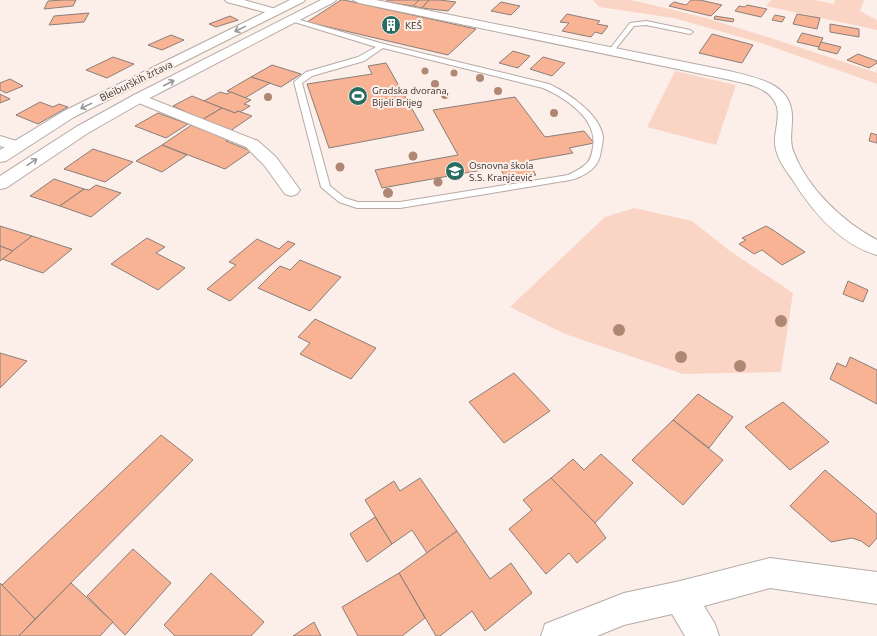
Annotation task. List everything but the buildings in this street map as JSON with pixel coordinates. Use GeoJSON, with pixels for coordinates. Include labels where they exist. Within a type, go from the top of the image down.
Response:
{"type":"FeatureCollection","features":[{"type":"Feature","properties":{"kind":"street"},"geometry":{"type":"LineString","coordinates":[[231,0],[275,12]]}},
{"type":"Feature","properties":{"kind":"street","name":"Bleiburških žrtava"},"geometry":{"type":"LineString","coordinates":[[0,157],[69,114],[299,0]]}},
{"type":"Feature","properties":{"kind":"street","name":"Bleiburških žrtava"},"geometry":{"type":"LineString","coordinates":[[0,184],[82,130],[139,98],[330,0]]}},
{"type":"Feature","properties":{"kind":"street"},"geometry":{"type":"LineString","coordinates":[[359,0],[729,75],[769,88],[779,96],[785,107],[783,145],[791,164],[809,191],[835,221],[864,242],[877,248]]}},
{"type":"Feature","properties":{"kind":"street","name":"Bleiburških žrtava"},"geometry":{"type":"LineString","coordinates":[[139,98],[252,144],[270,161],[290,190]]}},
{"type":"Feature","properties":{"kind":"street"},"geometry":{"type":"LineString","coordinates":[[0,141],[17,146]]}},
{"type":"Feature","properties":{"kind":"street"},"geometry":{"type":"LineString","coordinates":[[557,636],[624,609],[680,597],[770,573],[877,588]]}},
{"type":"Feature","properties":{"kind":"street"},"geometry":{"type":"LineString","coordinates":[[680,597],[703,636]]}},
{"type":"Feature","properties":{"kind":"lane"},"geometry":{"type":"LineString","coordinates":[[293,20],[382,46],[553,89],[574,102],[587,116],[598,135],[598,146],[594,162],[584,171],[570,177],[400,205],[357,206],[342,200],[326,187],[298,82],[309,74],[361,59],[382,46]]}},
{"type":"Feature","properties":{"kind":"lane"},"geometry":{"type":"LineString","coordinates":[[611,51],[632,24],[646,23],[690,32]]}},
{"type":"Feature","properties":{"kind":"shaded area"},"geometry":{"type":"Polygon","coordinates":[[[593,0],[630,0],[706,18],[877,73],[877,84],[761,43],[674,18],[599,7],[593,0]]]}},
{"type":"Feature","properties":{"kind":"shaded area"},"geometry":{"type":"Polygon","coordinates":[[[771,0],[814,0],[834,4],[835,0],[864,0],[860,11],[877,20],[877,30],[766,6],[771,0]]]}},
{"type":"Feature","properties":{"kind":"shaded area"},"geometry":{"type":"Polygon","coordinates":[[[675,71],[736,85],[716,145],[647,127],[675,71]]]}},
{"type":"Feature","properties":{"kind":"shaded area"},"geometry":{"type":"Polygon","coordinates":[[[634,208],[692,221],[730,251],[793,293],[781,372],[683,374],[565,334],[510,307],[605,217],[634,208]]]}},
{"type":"Feature","properties":{"kind":"place","name":"KEŠ"},"geometry":{"type":"Point","coordinates":[391,25]}},
{"type":"Feature","properties":{"kind":"place","name":"Gradska dvorana, Bijeli Brijeg"},"geometry":{"type":"Point","coordinates":[358,96]}},
{"type":"Feature","properties":{"kind":"place","name":"Osnovna škola S.S. Kranjčević"},"geometry":{"type":"Point","coordinates":[455,171]}}]}
